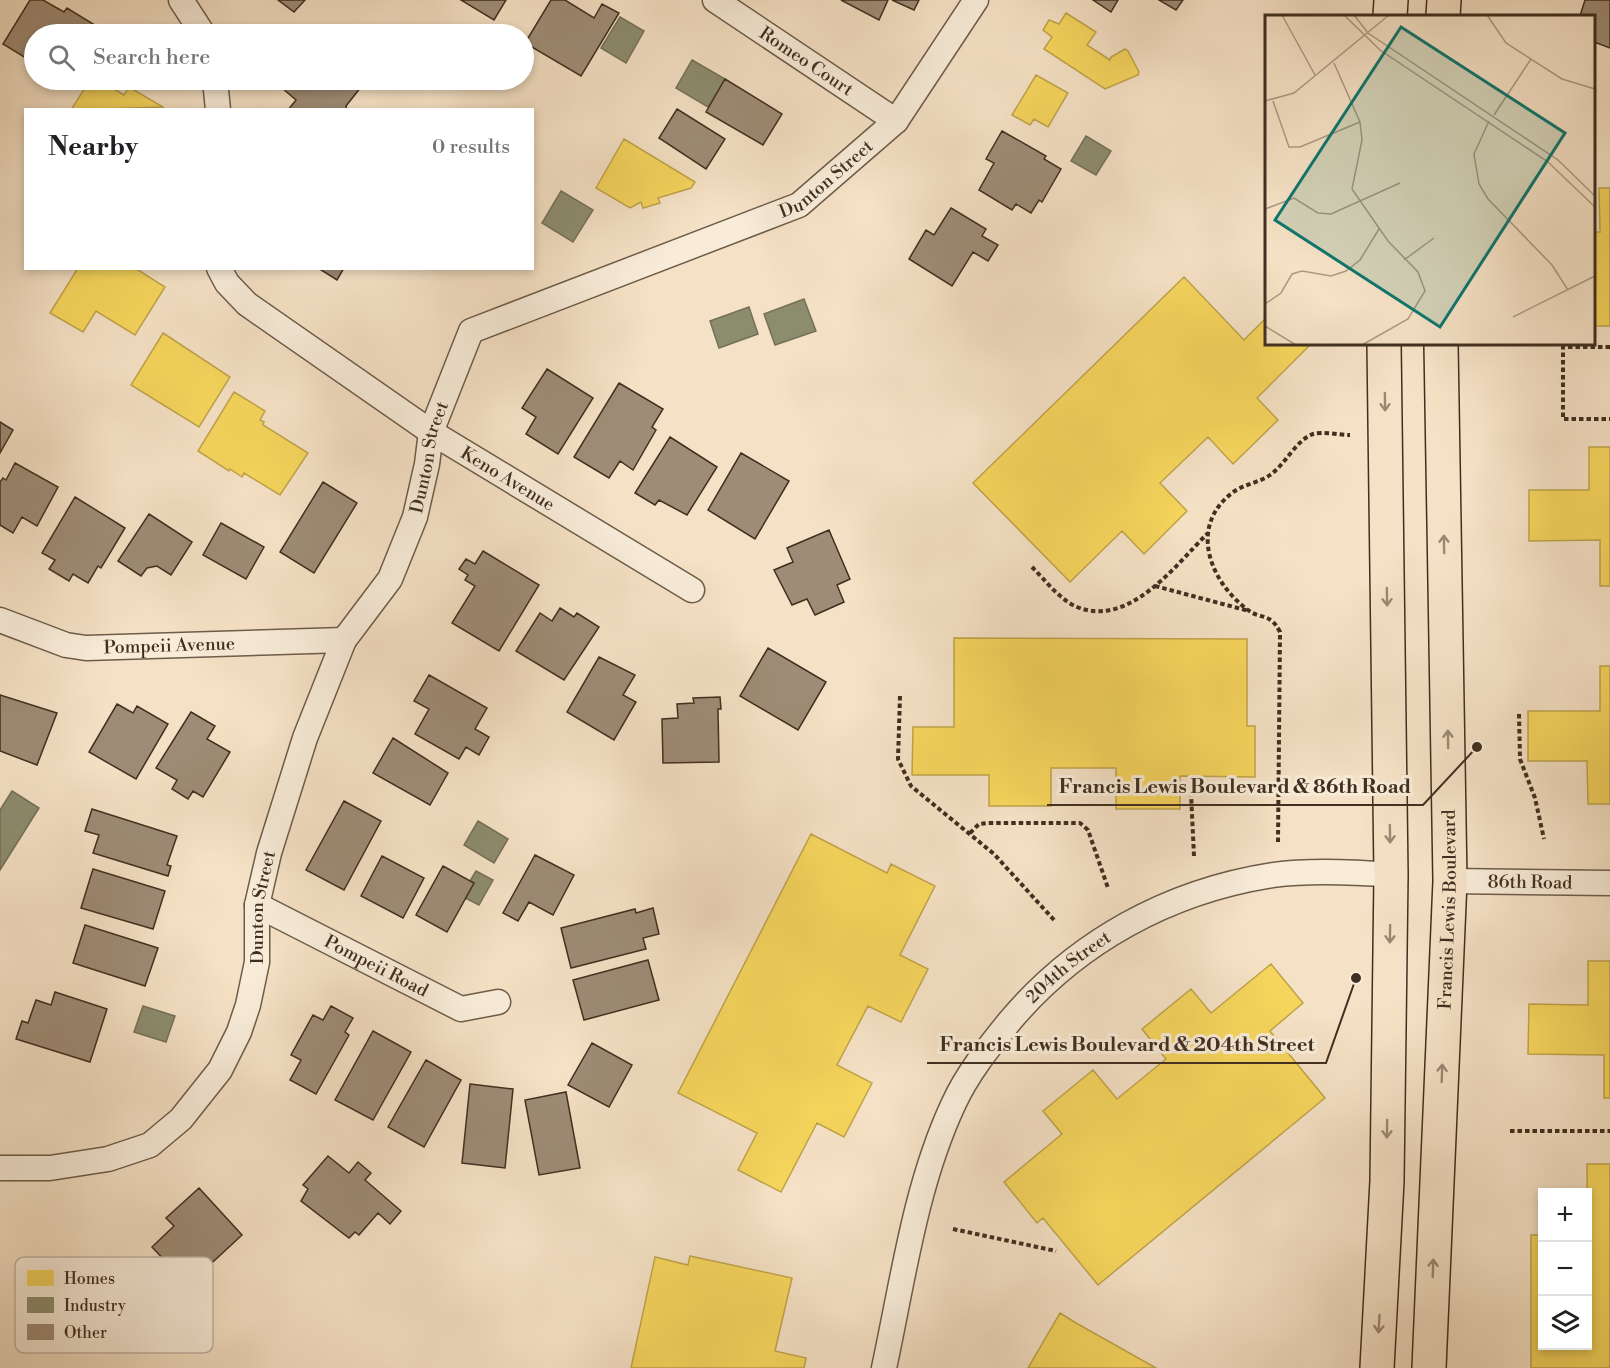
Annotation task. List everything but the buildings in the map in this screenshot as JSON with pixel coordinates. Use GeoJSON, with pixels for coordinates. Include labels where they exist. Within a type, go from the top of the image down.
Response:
{"type":"FeatureCollection","features":[{"type":"Feature","properties":{"kind":"main road"},"geometry":{"type":"LineString","coordinates":[[1390,15],[1391,0]]}},
{"type":"Feature","properties":{"kind":"main road"},"geometry":{"type":"LineString","coordinates":[[1443,15],[1444,0]]}},
{"type":"Feature","properties":{"kind":"main road"},"geometry":{"type":"LineString","coordinates":[[1377,1368],[1387,1181],[1391,875],[1384,345]]}},
{"type":"Feature","properties":{"kind":"main road","name":"Francis Lewis Boulevard"},"geometry":{"type":"LineString","coordinates":[[1429,1368],[1450,881],[1441,345]]}},
{"type":"Feature","properties":{"kind":"street"},"geometry":{"type":"LineString","coordinates":[[181,0],[197,24]]}},
{"type":"Feature","properties":{"kind":"street","name":"Romeo Court"},"geometry":{"type":"LineString","coordinates":[[715,0],[896,121]]}},
{"type":"Feature","properties":{"kind":"street","name":"Dunton Street"},"geometry":{"type":"LineString","coordinates":[[0,1168],[50,1168],[108,1159],[150,1145],[181,1119],[220,1070],[239,1032],[248,1005],[257,962],[257,905],[269,853],[305,738],[344,640],[390,579],[415,517],[427,464],[431,432],[471,331],[799,205],[896,121],[976,0]]}},
{"type":"Feature","properties":{"kind":"street"},"geometry":{"type":"LineString","coordinates":[[216,90],[218,108]]}},
{"type":"Feature","properties":{"kind":"street","name":"Keno Avenue"},"geometry":{"type":"LineString","coordinates":[[220,270],[227,283],[247,304],[431,432],[692,590]]}},
{"type":"Feature","properties":{"kind":"street","name":"Pompeii Avenue"},"geometry":{"type":"LineString","coordinates":[[0,620],[66,645],[86,648],[344,640]]}},
{"type":"Feature","properties":{"kind":"street","name":"204th Street"},"geometry":{"type":"LineString","coordinates":[[884,1368],[929,1165],[953,1103],[982,1054],[1034,992],[1098,940],[1144,914],[1212,888],[1275,875],[1352,872],[1391,875]]}},
{"type":"Feature","properties":{"kind":"street","name":"86th Road"},"geometry":{"type":"LineString","coordinates":[[1450,881],[1610,883]]}},
{"type":"Feature","properties":{"kind":"street","name":"Pompeii Road"},"geometry":{"type":"LineString","coordinates":[[257,905],[461,1009],[498,1002]]}},
{"type":"Feature","properties":{"kind":"path"},"geometry":{"type":"LineString","coordinates":[[1610,347],[1563,347],[1563,419],[1610,419]]}},
{"type":"Feature","properties":{"kind":"path"},"geometry":{"type":"LineString","coordinates":[[1032,567],[1075,606],[1088,610],[1120,608],[1154,586],[1208,534],[1219,508],[1233,492],[1269,476],[1306,438],[1314,434],[1350,435]]}},
{"type":"Feature","properties":{"kind":"path"},"geometry":{"type":"LineString","coordinates":[[1208,534],[1209,558],[1220,582],[1249,611]]}},
{"type":"Feature","properties":{"kind":"path"},"geometry":{"type":"LineString","coordinates":[[1154,586],[1267,616],[1280,632],[1278,842]]}},
{"type":"Feature","properties":{"kind":"path"},"geometry":{"type":"LineString","coordinates":[[900,696],[898,759],[911,786],[970,833],[1018,877],[1054,920]]}},
{"type":"Feature","properties":{"kind":"path"},"geometry":{"type":"LineString","coordinates":[[1519,714],[1520,759],[1535,798],[1544,839]]}},
{"type":"Feature","properties":{"kind":"path"},"geometry":{"type":"LineString","coordinates":[[1194,856],[1192,789],[1198,785],[1279,784]]}},
{"type":"Feature","properties":{"kind":"path"},"geometry":{"type":"LineString","coordinates":[[970,833],[979,824],[988,823],[1080,823],[1088,830],[1108,888]]}},
{"type":"Feature","properties":{"kind":"path"},"geometry":{"type":"LineString","coordinates":[[1510,1131],[1610,1131]]}},
{"type":"Feature","properties":{"kind":"path"},"geometry":{"type":"LineString","coordinates":[[953,1229],[1056,1251]]}},
{"type":"Feature","properties":{"kind":"place","name":"Francis Lewis Boulevard & 86th Road"},"geometry":{"type":"Point","coordinates":[1477,747]}},
{"type":"Feature","properties":{"kind":"place","name":"Francis Lewis Boulevard & 204th Street"},"geometry":{"type":"Point","coordinates":[1356,978]}}]}
